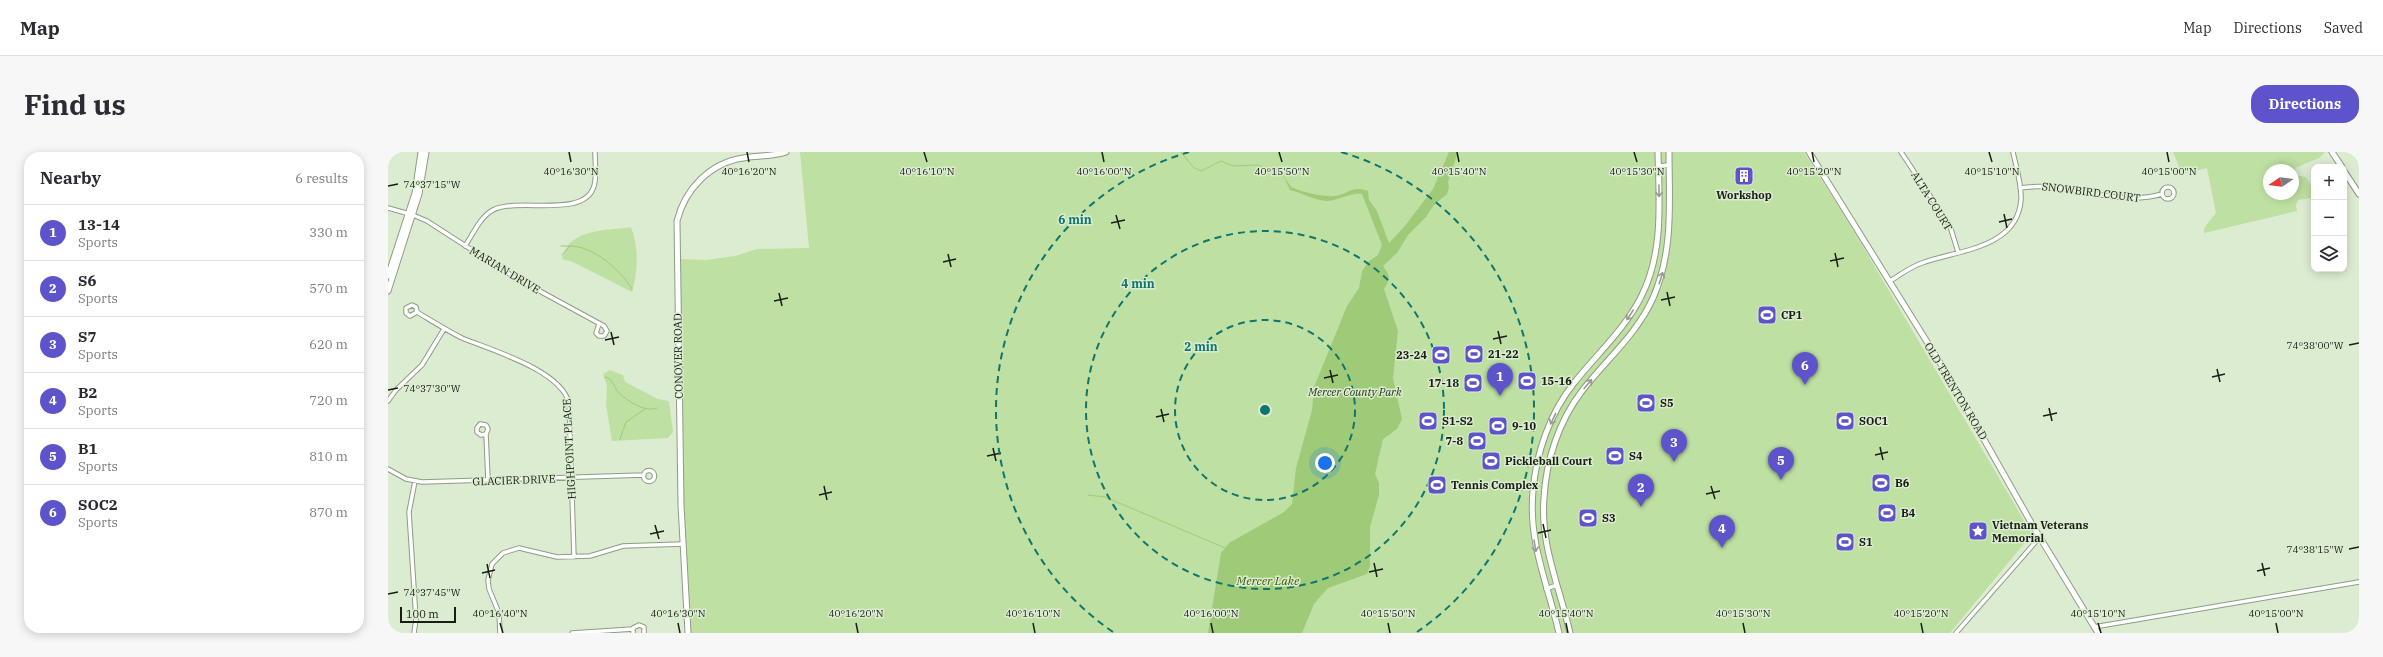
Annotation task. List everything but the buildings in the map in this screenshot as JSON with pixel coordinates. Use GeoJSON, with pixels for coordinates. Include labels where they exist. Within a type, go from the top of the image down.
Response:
{"type":"FeatureCollection","features":[{"type":"Feature","properties":{"kind":"street"},"geometry":{"type":"LineString","coordinates":[[388,276],[411,214],[421,152]]}},
{"type":"Feature","properties":{"kind":"street"},"geometry":{"type":"LineString","coordinates":[[388,291],[423,176],[426,152]]}},
{"type":"Feature","properties":{"kind":"street"},"geometry":{"type":"LineString","coordinates":[[465,246],[482,219],[498,207],[574,204],[586,198],[594,186],[595,152]]}},
{"type":"Feature","properties":{"kind":"street","name":"CONOVER ROAD"},"geometry":{"type":"LineString","coordinates":[[688,633],[682,544],[677,278],[677,229],[679,213],[693,187],[706,174],[720,165],[743,158],[769,156],[786,152]]}},
{"type":"Feature","properties":{"kind":"street"},"geometry":{"type":"LineString","coordinates":[[1559,633],[1537,558],[1533,532],[1532,497],[1538,461],[1550,426],[1567,392],[1624,325],[1637,305],[1647,283],[1658,239],[1658,152]]}},
{"type":"Feature","properties":{"kind":"street"},"geometry":{"type":"LineString","coordinates":[[1570,633],[1548,556],[1544,525],[1545,484],[1558,433],[1575,401],[1636,327],[1658,287],[1665,263],[1670,237],[1669,152]]}},
{"type":"Feature","properties":{"kind":"street","name":"OLD TRENTON ROAD"},"geometry":{"type":"LineString","coordinates":[[1809,152],[1946,374],[2040,538],[2098,633]]}},
{"type":"Feature","properties":{"kind":"street","name":"ALTA COURT"},"geometry":{"type":"LineString","coordinates":[[1901,152],[1950,226],[1958,252]]}},
{"type":"Feature","properties":{"kind":"street"},"geometry":{"type":"LineString","coordinates":[[1890,281],[1922,263],[1991,242],[2007,231],[2018,214],[2021,201],[2020,188],[2012,152]]}},
{"type":"Feature","properties":{"kind":"street"},"geometry":{"type":"LineString","coordinates":[[2332,152],[2340,164]]}},
{"type":"Feature","properties":{"kind":"street"},"geometry":{"type":"LineString","coordinates":[[1658,166],[1669,165]]}},
{"type":"Feature","properties":{"kind":"street"},"geometry":{"type":"LineString","coordinates":[[2347,176],[2359,194]]}},
{"type":"Feature","properties":{"kind":"street","name":"SNOWBIRD COURT"},"geometry":{"type":"LineString","coordinates":[[2020,188],[2045,186],[2130,199],[2145,199],[2162,194]]}},
{"type":"Feature","properties":{"kind":"street","name":"MARIAN DRIVE"},"geometry":{"type":"LineString","coordinates":[[388,208],[411,214],[514,277],[599,324]]}},
{"type":"Feature","properties":{"kind":"street","name":"HIGHPOINT PLACE"},"geometry":{"type":"LineString","coordinates":[[416,312],[444,329],[511,357],[556,381],[563,388],[569,403],[574,557]]}},
{"type":"Feature","properties":{"kind":"street"},"geometry":{"type":"LineString","coordinates":[[388,401],[396,390],[422,365],[444,329]]}},
{"type":"Feature","properties":{"kind":"street"},"geometry":{"type":"LineString","coordinates":[[486,434],[488,480]]}},
{"type":"Feature","properties":{"kind":"street","name":"GLACIER DRIVE"},"geometry":{"type":"LineString","coordinates":[[388,469],[415,481],[644,475]]}},
{"type":"Feature","properties":{"kind":"street"},"geometry":{"type":"LineString","coordinates":[[414,633],[416,620],[409,512],[415,481]]}},
{"type":"Feature","properties":{"kind":"street"},"geometry":{"type":"LineString","coordinates":[[1956,633],[2040,538]]}},
{"type":"Feature","properties":{"kind":"street"},"geometry":{"type":"LineString","coordinates":[[500,633],[499,614],[488,584],[490,569],[495,560],[509,550],[519,548],[550,556],[574,557],[595,556],[623,546],[682,544]]}},
{"type":"Feature","properties":{"kind":"street"},"geometry":{"type":"LineString","coordinates":[[2094,627],[2359,582]]}},
{"type":"Feature","properties":{"kind":"street"},"geometry":{"type":"LineString","coordinates":[[1546,589],[1557,585]]}},
{"type":"Feature","properties":{"kind":"street"},"geometry":{"type":"LineString","coordinates":[[572,633],[633,631],[636,625],[641,625],[644,628],[644,633]]}},
{"type":"Feature","properties":{"kind":"green space","name":"Mercer County Park"},"geometry":{"type":"Polygon","coordinates":[[[800,152],[1804,152],[1855,233],[2032,534],[1950,633],[690,633],[680,437],[677,259],[706,260],[735,256],[757,249],[809,248],[800,152]]]}},
{"type":"Feature","properties":{"kind":"green space"},"geometry":{"type":"Polygon","coordinates":[[[2173,152],[2325,152],[2319,158],[2299,166],[2299,164],[2263,164],[2263,200],[2298,200],[2296,205],[2297,211],[2204,233],[2204,228],[2216,213],[2207,168],[2182,174],[2173,152]]]}},
{"type":"Feature","properties":{"kind":"green space"},"geometry":{"type":"Polygon","coordinates":[[[2299,176],[2306,177],[2311,185],[2311,198],[2299,200],[2299,176]]]}},
{"type":"Feature","properties":{"kind":"green space"},"geometry":{"type":"Polygon","coordinates":[[[631,227],[634,235],[637,260],[636,276],[632,292],[573,262],[562,259],[566,249],[572,241],[580,236],[600,231],[631,227]]]}},
{"type":"Feature","properties":{"kind":"green space"},"geometry":{"type":"Polygon","coordinates":[[[610,370],[623,375],[625,382],[658,399],[669,401],[673,432],[668,438],[612,441],[606,405],[607,385],[603,374],[610,370]]]}},
{"type":"Feature","properties":{"kind":"water","name":"Mercer Lake"},"geometry":{"type":"Polygon","coordinates":[[[1449,152],[1458,152],[1448,182],[1449,187],[1447,194],[1434,205],[1425,218],[1408,235],[1397,253],[1383,266],[1389,277],[1384,289],[1398,331],[1393,378],[1402,419],[1397,429],[1383,439],[1375,474],[1379,483],[1379,495],[1370,527],[1370,566],[1367,574],[1328,588],[1314,604],[1302,633],[1208,633],[1221,553],[1229,543],[1284,512],[1292,504],[1296,468],[1312,410],[1314,387],[1347,306],[1359,288],[1362,271],[1369,261],[1378,255],[1382,245],[1362,194],[1359,193],[1330,201],[1317,199],[1290,190],[1283,175],[1291,187],[1318,195],[1334,196],[1358,189],[1368,191],[1369,200],[1377,211],[1389,243],[1404,227],[1433,189],[1449,152]]]}},
{"type":"Feature","properties":{"kind":"waterway"},"geometry":{"type":"LineString","coordinates":[[1181,152],[1193,167],[1201,171],[1221,161],[1233,166],[1258,165],[1266,169],[1269,168],[1283,175]]}},
{"type":"Feature","properties":{"kind":"waterway"},"geometry":{"type":"LineString","coordinates":[[561,246],[570,246]]}},
{"type":"Feature","properties":{"kind":"waterway"},"geometry":{"type":"LineString","coordinates":[[562,255],[570,246],[588,250],[606,260],[614,267],[632,289]]}},
{"type":"Feature","properties":{"kind":"waterway"},"geometry":{"type":"LineString","coordinates":[[605,377],[610,379],[617,391],[632,403],[642,408],[657,408]]}},
{"type":"Feature","properties":{"kind":"waterway"},"geometry":{"type":"LineString","coordinates":[[620,439],[626,422],[645,409]]}},
{"type":"Feature","properties":{"kind":"waterway"},"geometry":{"type":"LineString","coordinates":[[1088,495],[1105,497],[1225,548]]}},
{"type":"Feature","properties":{"kind":"place","name":"Workshop"},"geometry":{"type":"Point","coordinates":[1744,176]}},
{"type":"Feature","properties":{"kind":"place","name":"CP1"},"geometry":{"type":"Point","coordinates":[1767,315]}},
{"type":"Feature","properties":{"kind":"place","name":"21-22"},"geometry":{"type":"Point","coordinates":[1474,354]}},
{"type":"Feature","properties":{"kind":"place","name":"23-24"},"geometry":{"type":"Point","coordinates":[1441,355]}},
{"type":"Feature","properties":{"kind":"place","name":"15-16"},"geometry":{"type":"Point","coordinates":[1527,381]}},
{"type":"Feature","properties":{"kind":"place","name":"17-18"},"geometry":{"type":"Point","coordinates":[1473,383]}},
{"type":"Feature","properties":{"kind":"place","name":"SOC2"},"geometry":{"type":"Point","coordinates":[1805,385]}},
{"type":"Feature","properties":{"kind":"place","name":"13-14"},"geometry":{"type":"Point","coordinates":[1500,396]}},
{"type":"Feature","properties":{"kind":"place","name":"S5"},"geometry":{"type":"Point","coordinates":[1646,403]}},
{"type":"Feature","properties":{"kind":"place","name":"S1-S2"},"geometry":{"type":"Point","coordinates":[1428,421]}},
{"type":"Feature","properties":{"kind":"place","name":"SOC1"},"geometry":{"type":"Point","coordinates":[1845,421]}},
{"type":"Feature","properties":{"kind":"place","name":"9-10"},"geometry":{"type":"Point","coordinates":[1498,426]}},
{"type":"Feature","properties":{"kind":"place","name":"7-8"},"geometry":{"type":"Point","coordinates":[1477,441]}},
{"type":"Feature","properties":{"kind":"place","name":"S4"},"geometry":{"type":"Point","coordinates":[1615,456]}},
{"type":"Feature","properties":{"kind":"place","name":"Pickleball Court"},"geometry":{"type":"Point","coordinates":[1491,461]}},
{"type":"Feature","properties":{"kind":"place","name":"S7"},"geometry":{"type":"Point","coordinates":[1674,462]}},
{"type":"Feature","properties":{"kind":"place","name":"B1"},"geometry":{"type":"Point","coordinates":[1781,480]}},
{"type":"Feature","properties":{"kind":"place","name":"B6"},"geometry":{"type":"Point","coordinates":[1881,483]}},
{"type":"Feature","properties":{"kind":"place","name":"Tennis Complex"},"geometry":{"type":"Point","coordinates":[1437,485]}},
{"type":"Feature","properties":{"kind":"place","name":"S6"},"geometry":{"type":"Point","coordinates":[1641,507]}},
{"type":"Feature","properties":{"kind":"place","name":"B4"},"geometry":{"type":"Point","coordinates":[1887,513]}},
{"type":"Feature","properties":{"kind":"place","name":"S3"},"geometry":{"type":"Point","coordinates":[1588,518]}},
{"type":"Feature","properties":{"kind":"place","name":"Vietnam Veterans Memorial"},"geometry":{"type":"Point","coordinates":[1978,531]}},
{"type":"Feature","properties":{"kind":"place","name":"S1"},"geometry":{"type":"Point","coordinates":[1845,542]}},
{"type":"Feature","properties":{"kind":"place","name":"B2"},"geometry":{"type":"Point","coordinates":[1722,548]}}]}
